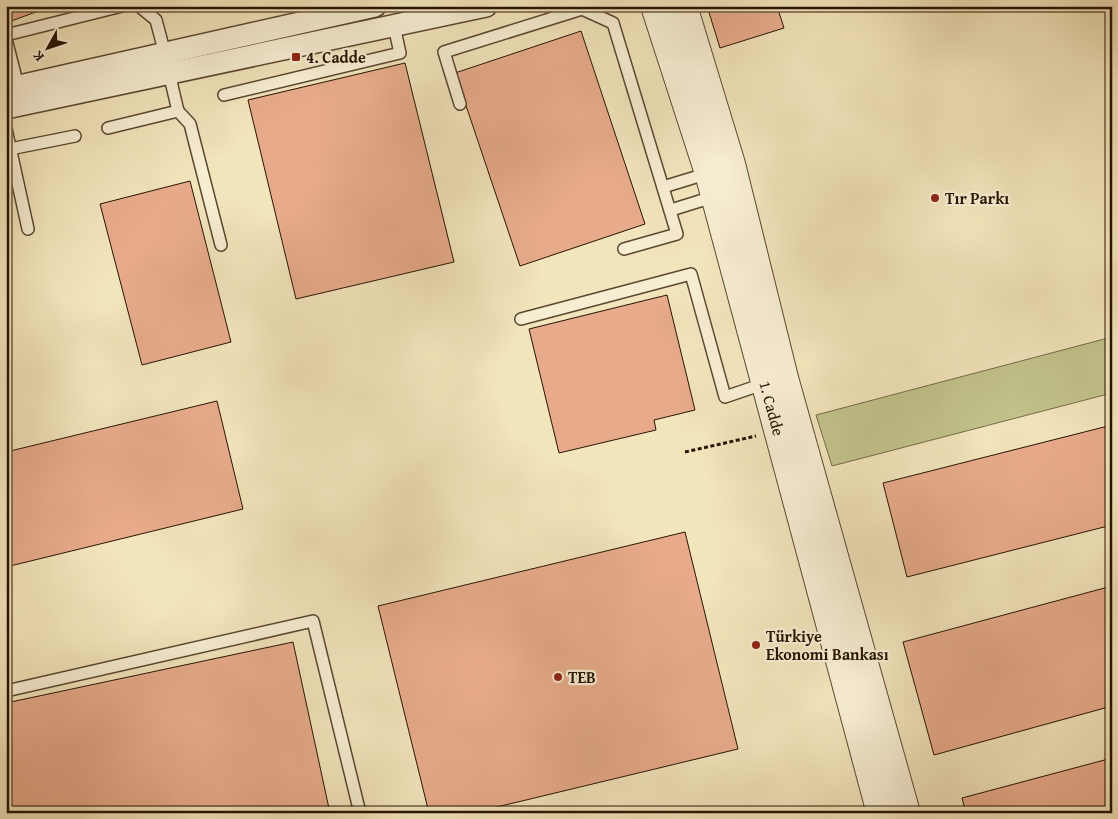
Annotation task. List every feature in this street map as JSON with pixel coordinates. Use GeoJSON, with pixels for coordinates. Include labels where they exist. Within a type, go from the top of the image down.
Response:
{"type":"FeatureCollection","features":[{"type":"Feature","properties":{"kind":"street"},"geometry":{"type":"LineString","coordinates":[[167,64],[375,6]]}},
{"type":"Feature","properties":{"kind":"street"},"geometry":{"type":"LineString","coordinates":[[13,97],[392,16],[486,6]]}},
{"type":"Feature","properties":{"kind":"street","name":"1. Cadde"},"geometry":{"type":"LineString","coordinates":[[655,6],[723,181]]}},
{"type":"Feature","properties":{"kind":"street","name":"1. Cadde"},"geometry":{"type":"LineString","coordinates":[[683,6],[723,181],[775,381],[906,813]]}},
{"type":"Feature","properties":{"kind":"street","name":"1. Cadde"},"geometry":{"type":"LineString","coordinates":[[775,381],[779,431],[881,813]]}},
{"type":"Feature","properties":{"kind":"lane"},"geometry":{"type":"LineString","coordinates":[[6,35],[122,6]]}},
{"type":"Feature","properties":{"kind":"lane"},"geometry":{"type":"LineString","coordinates":[[139,6],[156,20],[178,111],[190,124],[220,244]]}},
{"type":"Feature","properties":{"kind":"lane"},"geometry":{"type":"LineString","coordinates":[[460,104],[444,52],[582,9],[613,23],[678,234],[624,250]]}},
{"type":"Feature","properties":{"kind":"lane"},"geometry":{"type":"LineString","coordinates":[[224,95],[400,53],[392,16]]}},
{"type":"Feature","properties":{"kind":"lane"},"geometry":{"type":"LineString","coordinates":[[6,39],[13,97]]}},
{"type":"Feature","properties":{"kind":"lane"},"geometry":{"type":"LineString","coordinates":[[108,128],[178,111]]}},
{"type":"Feature","properties":{"kind":"lane"},"geometry":{"type":"LineString","coordinates":[[6,129],[28,229]]}},
{"type":"Feature","properties":{"kind":"lane"},"geometry":{"type":"LineString","coordinates":[[10,149],[75,136]]}},
{"type":"Feature","properties":{"kind":"lane"},"geometry":{"type":"LineString","coordinates":[[663,187],[723,181]]}},
{"type":"Feature","properties":{"kind":"lane"},"geometry":{"type":"LineString","coordinates":[[671,210],[723,181]]}},
{"type":"Feature","properties":{"kind":"lane"},"geometry":{"type":"LineString","coordinates":[[521,319],[691,274],[726,397],[775,381]]}},
{"type":"Feature","properties":{"kind":"lane"},"geometry":{"type":"LineString","coordinates":[[6,691],[313,621],[360,813]]}},
{"type":"Feature","properties":{"kind":"path"},"geometry":{"type":"LineString","coordinates":[[685,452],[779,431]]}},
{"type":"Feature","properties":{"kind":"green space"},"geometry":{"type":"Polygon","coordinates":[[[1112,337],[1112,393],[832,466],[816,415],[1112,337]]]}},
{"type":"Feature","properties":{"kind":"building"},"geometry":{"type":"Polygon","coordinates":[[[6,6],[52,6],[6,23],[6,6]]]}},
{"type":"Feature","properties":{"kind":"building"},"geometry":{"type":"Polygon","coordinates":[[[707,6],[777,6],[784,28],[720,48],[707,6]]]}},
{"type":"Feature","properties":{"kind":"building"},"geometry":{"type":"Polygon","coordinates":[[[581,31],[645,224],[520,266],[455,73],[581,31]]]}},
{"type":"Feature","properties":{"kind":"building"},"geometry":{"type":"Polygon","coordinates":[[[405,63],[454,262],[296,299],[248,100],[405,63]]]}},
{"type":"Feature","properties":{"kind":"building"},"geometry":{"type":"Polygon","coordinates":[[[190,181],[231,342],[142,365],[100,204],[190,181]]]}},
{"type":"Feature","properties":{"kind":"building"},"geometry":{"type":"Polygon","coordinates":[[[667,295],[695,410],[654,420],[656,430],[559,453],[529,329],[667,295]]]}},
{"type":"Feature","properties":{"kind":"building"},"geometry":{"type":"Polygon","coordinates":[[[217,401],[243,509],[6,567],[6,452],[217,401]]]}},
{"type":"Feature","properties":{"kind":"building"},"geometry":{"type":"Polygon","coordinates":[[[1112,425],[1112,525],[907,577],[883,483],[1112,425]]]}},
{"type":"Feature","properties":{"kind":"building","name":"TEB"},"geometry":{"type":"Polygon","coordinates":[[[685,532],[738,749],[472,813],[429,813],[378,606],[685,532]]]}},
{"type":"Feature","properties":{"kind":"building"},"geometry":{"type":"Polygon","coordinates":[[[1112,586],[1112,706],[934,755],[903,642],[1112,586]]]}},
{"type":"Feature","properties":{"kind":"building"},"geometry":{"type":"Polygon","coordinates":[[[293,642],[330,813],[6,813],[6,703],[293,642]]]}},
{"type":"Feature","properties":{"kind":"building"},"geometry":{"type":"Polygon","coordinates":[[[1112,758],[1112,813],[966,813],[962,798],[1112,758]]]}},
{"type":"Feature","properties":{"kind":"place","name":"4. Cadde"},"geometry":{"type":"Point","coordinates":[296,57]}},
{"type":"Feature","properties":{"kind":"place","name":"Tır Parkı"},"geometry":{"type":"Point","coordinates":[935,198]}},
{"type":"Feature","properties":{"kind":"place","name":"Türkiye Ekonomi Bankası"},"geometry":{"type":"Point","coordinates":[756,645]}},
{"type":"Feature","properties":{"kind":"place","name":"TEB"},"geometry":{"type":"Point","coordinates":[558,677]}}]}
